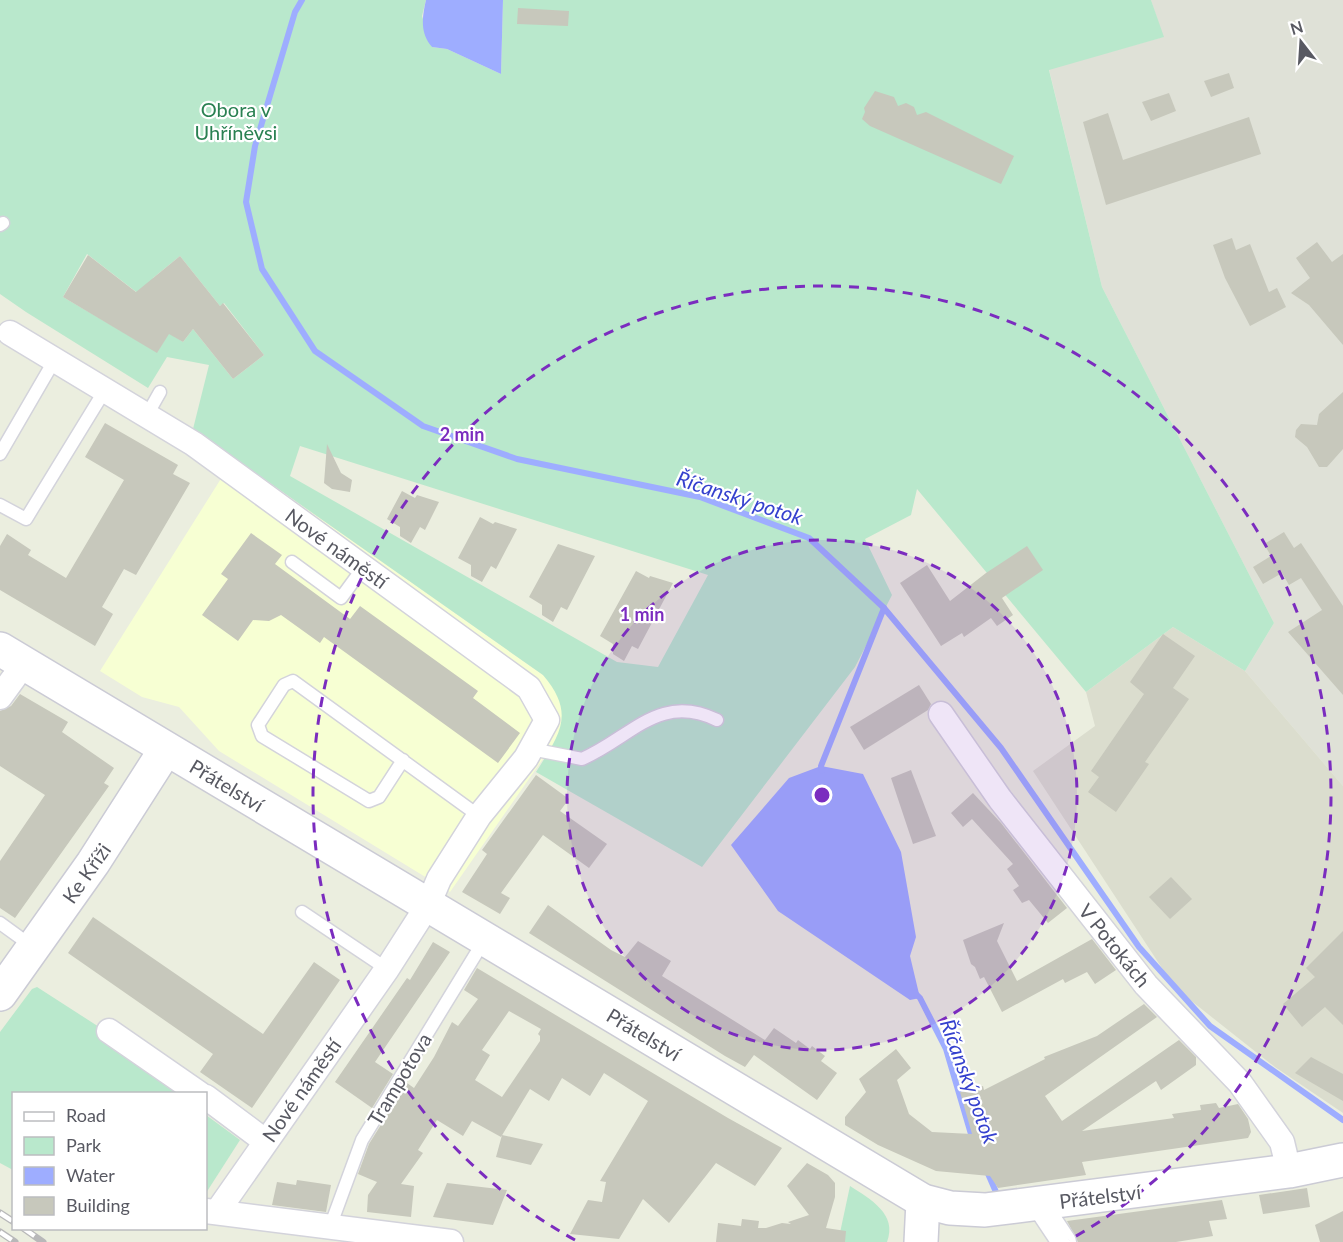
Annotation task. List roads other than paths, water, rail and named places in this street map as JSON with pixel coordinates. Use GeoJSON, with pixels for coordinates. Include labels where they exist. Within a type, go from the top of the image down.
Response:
{"type":"FeatureCollection","features":[{"type":"Feature","properties":{"kind":"main road","name":"Přátelství"},"geometry":{"type":"LineString","coordinates":[[12,656],[923,1201],[967,1210],[1289,1171],[1343,1160]]}},
{"type":"Feature","properties":{"kind":"main road","name":"Ke Kříži"},"geometry":{"type":"LineString","coordinates":[[0,994],[93,863],[166,749]]}},
{"type":"Feature","properties":{"kind":"main road"},"geometry":{"type":"LineString","coordinates":[[921,1242],[923,1201]]}},
{"type":"Feature","properties":{"kind":"street","name":"Nové náměstí"},"geometry":{"type":"LineString","coordinates":[[10,333],[194,444],[529,688],[547,720],[531,749],[479,816],[439,879],[428,905],[387,969],[265,1141],[211,1211]]}},
{"type":"Feature","properties":{"kind":"street"},"geometry":{"type":"LineString","coordinates":[[0,697],[12,656]]}},
{"type":"Feature","properties":{"kind":"street","name":"V Potokách"},"geometry":{"type":"LineString","coordinates":[[941,714],[1000,799],[1146,984],[1240,1083],[1282,1142],[1289,1171]]}},
{"type":"Feature","properties":{"kind":"street"},"geometry":{"type":"LineString","coordinates":[[109,1031],[197,1092]]}},
{"type":"Feature","properties":{"kind":"street"},"geometry":{"type":"LineString","coordinates":[[207,1098],[265,1141]]}},
{"type":"Feature","properties":{"kind":"street"},"geometry":{"type":"LineString","coordinates":[[1038,1203],[1064,1242]]}},
{"type":"Feature","properties":{"kind":"street"},"geometry":{"type":"LineString","coordinates":[[211,1211],[451,1242]]}},
{"type":"Feature","properties":{"kind":"lane"},"geometry":{"type":"LineString","coordinates":[[0,454],[54,361]]}},
{"type":"Feature","properties":{"kind":"lane"},"geometry":{"type":"LineString","coordinates":[[0,505],[26,519],[105,390]]}},
{"type":"Feature","properties":{"kind":"lane"},"geometry":{"type":"LineString","coordinates":[[147,415],[160,392]]}},
{"type":"Feature","properties":{"kind":"lane"},"geometry":{"type":"LineString","coordinates":[[292,562],[341,598],[363,568]]}},
{"type":"Feature","properties":{"kind":"lane"},"geometry":{"type":"LineString","coordinates":[[403,760],[379,797],[369,801],[262,736],[258,725],[284,685],[293,681],[403,760],[421,776],[479,816]]}},
{"type":"Feature","properties":{"kind":"lane"},"geometry":{"type":"LineString","coordinates":[[531,749],[582,759],[647,720],[667,713],[685,709],[717,720]]}},
{"type":"Feature","properties":{"kind":"lane"},"geometry":{"type":"LineString","coordinates":[[302,912],[387,969]]}},
{"type":"Feature","properties":{"kind":"lane"},"geometry":{"type":"LineString","coordinates":[[0,923],[33,947]]}},
{"type":"Feature","properties":{"kind":"lane","name":"Trampotova"},"geometry":{"type":"LineString","coordinates":[[330,1227],[362,1140],[485,939]]}},
{"type":"Feature","properties":{"kind":"water"},"geometry":{"type":"Polygon","coordinates":[[[426,0],[503,0],[501,74],[447,49],[432,47],[425,36],[423,25],[426,0]]]}},
{"type":"Feature","properties":{"kind":"water"},"geometry":{"type":"Polygon","coordinates":[[[821,766],[863,774],[901,852],[916,937],[910,956],[920,998],[910,1000],[778,911],[731,845],[789,778],[821,766]]]}},
{"type":"Feature","properties":{"kind":"waterway","name":"Říčanský potok"},"geometry":{"type":"LineString","coordinates":[[302,0],[295,12],[255,146],[246,202],[262,269],[315,351],[423,426],[517,459],[700,497],[809,538],[884,608],[821,766],[822,771]]}},
{"type":"Feature","properties":{"kind":"waterway"},"geometry":{"type":"LineString","coordinates":[[884,608],[1001,748],[1139,947],[1210,1026],[1343,1120]]}},
{"type":"Feature","properties":{"kind":"waterway","name":"Říčanský potok"},"geometry":{"type":"LineString","coordinates":[[915,993],[920,998],[946,1049],[973,1141]]}},
{"type":"Feature","properties":{"kind":"waterway","name":"Říčanský potok"},"geometry":{"type":"LineString","coordinates":[[986,1169],[996,1192]]}},
{"type":"Feature","properties":{"kind":"railway"},"geometry":{"type":"LineString","coordinates":[[0,1213],[12,1221]]}},
{"type":"Feature","properties":{"kind":"railway"},"geometry":{"type":"LineString","coordinates":[[26,1230],[43,1242]]}},
{"type":"Feature","properties":{"kind":"railway"},"geometry":{"type":"LineString","coordinates":[[0,1232],[15,1242]]}},
{"type":"Feature","properties":{"kind":"park label","name":"Obora v Uhříněvsi"},"geometry":{"type":"Point","coordinates":[236,120]}}]}
